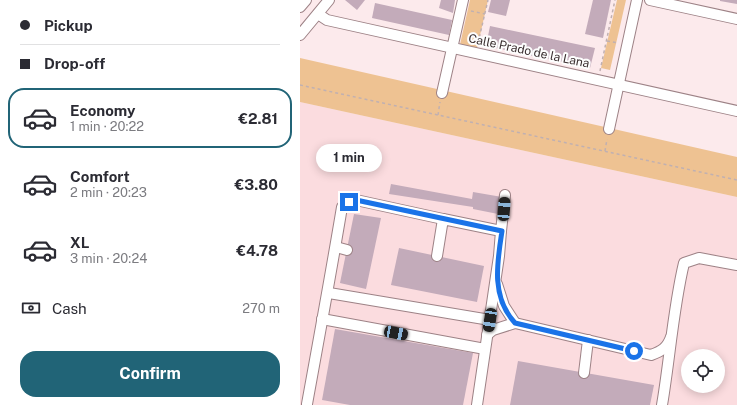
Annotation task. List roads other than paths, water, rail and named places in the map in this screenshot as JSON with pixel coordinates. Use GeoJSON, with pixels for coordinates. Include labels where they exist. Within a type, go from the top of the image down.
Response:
{"type":"FeatureCollection","features":[{"type":"Feature","properties":{"kind":"street"},"geometry":{"type":"LineString","coordinates":[[300,7],[306,0]]}},
{"type":"Feature","properties":{"kind":"street"},"geometry":{"type":"LineString","coordinates":[[300,36],[329,0]]}},
{"type":"Feature","properties":{"kind":"street"},"geometry":{"type":"LineString","coordinates":[[442,93],[462,0]]}},
{"type":"Feature","properties":{"kind":"street"},"geometry":{"type":"LineString","coordinates":[[609,129],[620,85],[637,0]]}},
{"type":"Feature","properties":{"kind":"street"},"geometry":{"type":"LineString","coordinates":[[650,0],[737,19]]}},
{"type":"Feature","properties":{"kind":"street","name":"Calle Prado de la Lana"},"geometry":{"type":"LineString","coordinates":[[318,14],[326,20],[737,111]]}},
{"type":"Feature","properties":{"kind":"street"},"geometry":{"type":"LineString","coordinates":[[477,405],[496,278],[506,196]]}},
{"type":"Feature","properties":{"kind":"street"},"geometry":{"type":"LineString","coordinates":[[306,403],[322,319],[329,293],[342,208],[349,202],[356,200],[502,231]]}},
{"type":"Feature","properties":{"kind":"street"},"geometry":{"type":"LineString","coordinates":[[437,256],[443,219]]}},
{"type":"Feature","properties":{"kind":"street"},"geometry":{"type":"LineString","coordinates":[[336,247],[347,250]]}},
{"type":"Feature","properties":{"kind":"street"},"geometry":{"type":"LineString","coordinates":[[662,405],[669,364],[671,336],[678,287],[684,263],[699,258],[737,264]]}},
{"type":"Feature","properties":{"kind":"street"},"geometry":{"type":"LineString","coordinates":[[496,278],[504,306],[515,323]]}},
{"type":"Feature","properties":{"kind":"street"},"geometry":{"type":"LineString","coordinates":[[329,293],[490,320]]}},
{"type":"Feature","properties":{"kind":"street"},"geometry":{"type":"LineString","coordinates":[[322,319],[485,349]]}},
{"type":"Feature","properties":{"kind":"street"},"geometry":{"type":"LineString","coordinates":[[487,335],[493,330],[515,323],[651,355],[661,352],[668,345],[671,336]]}},
{"type":"Feature","properties":{"kind":"street"},"geometry":{"type":"LineString","coordinates":[[584,373],[588,340]]}}]}
